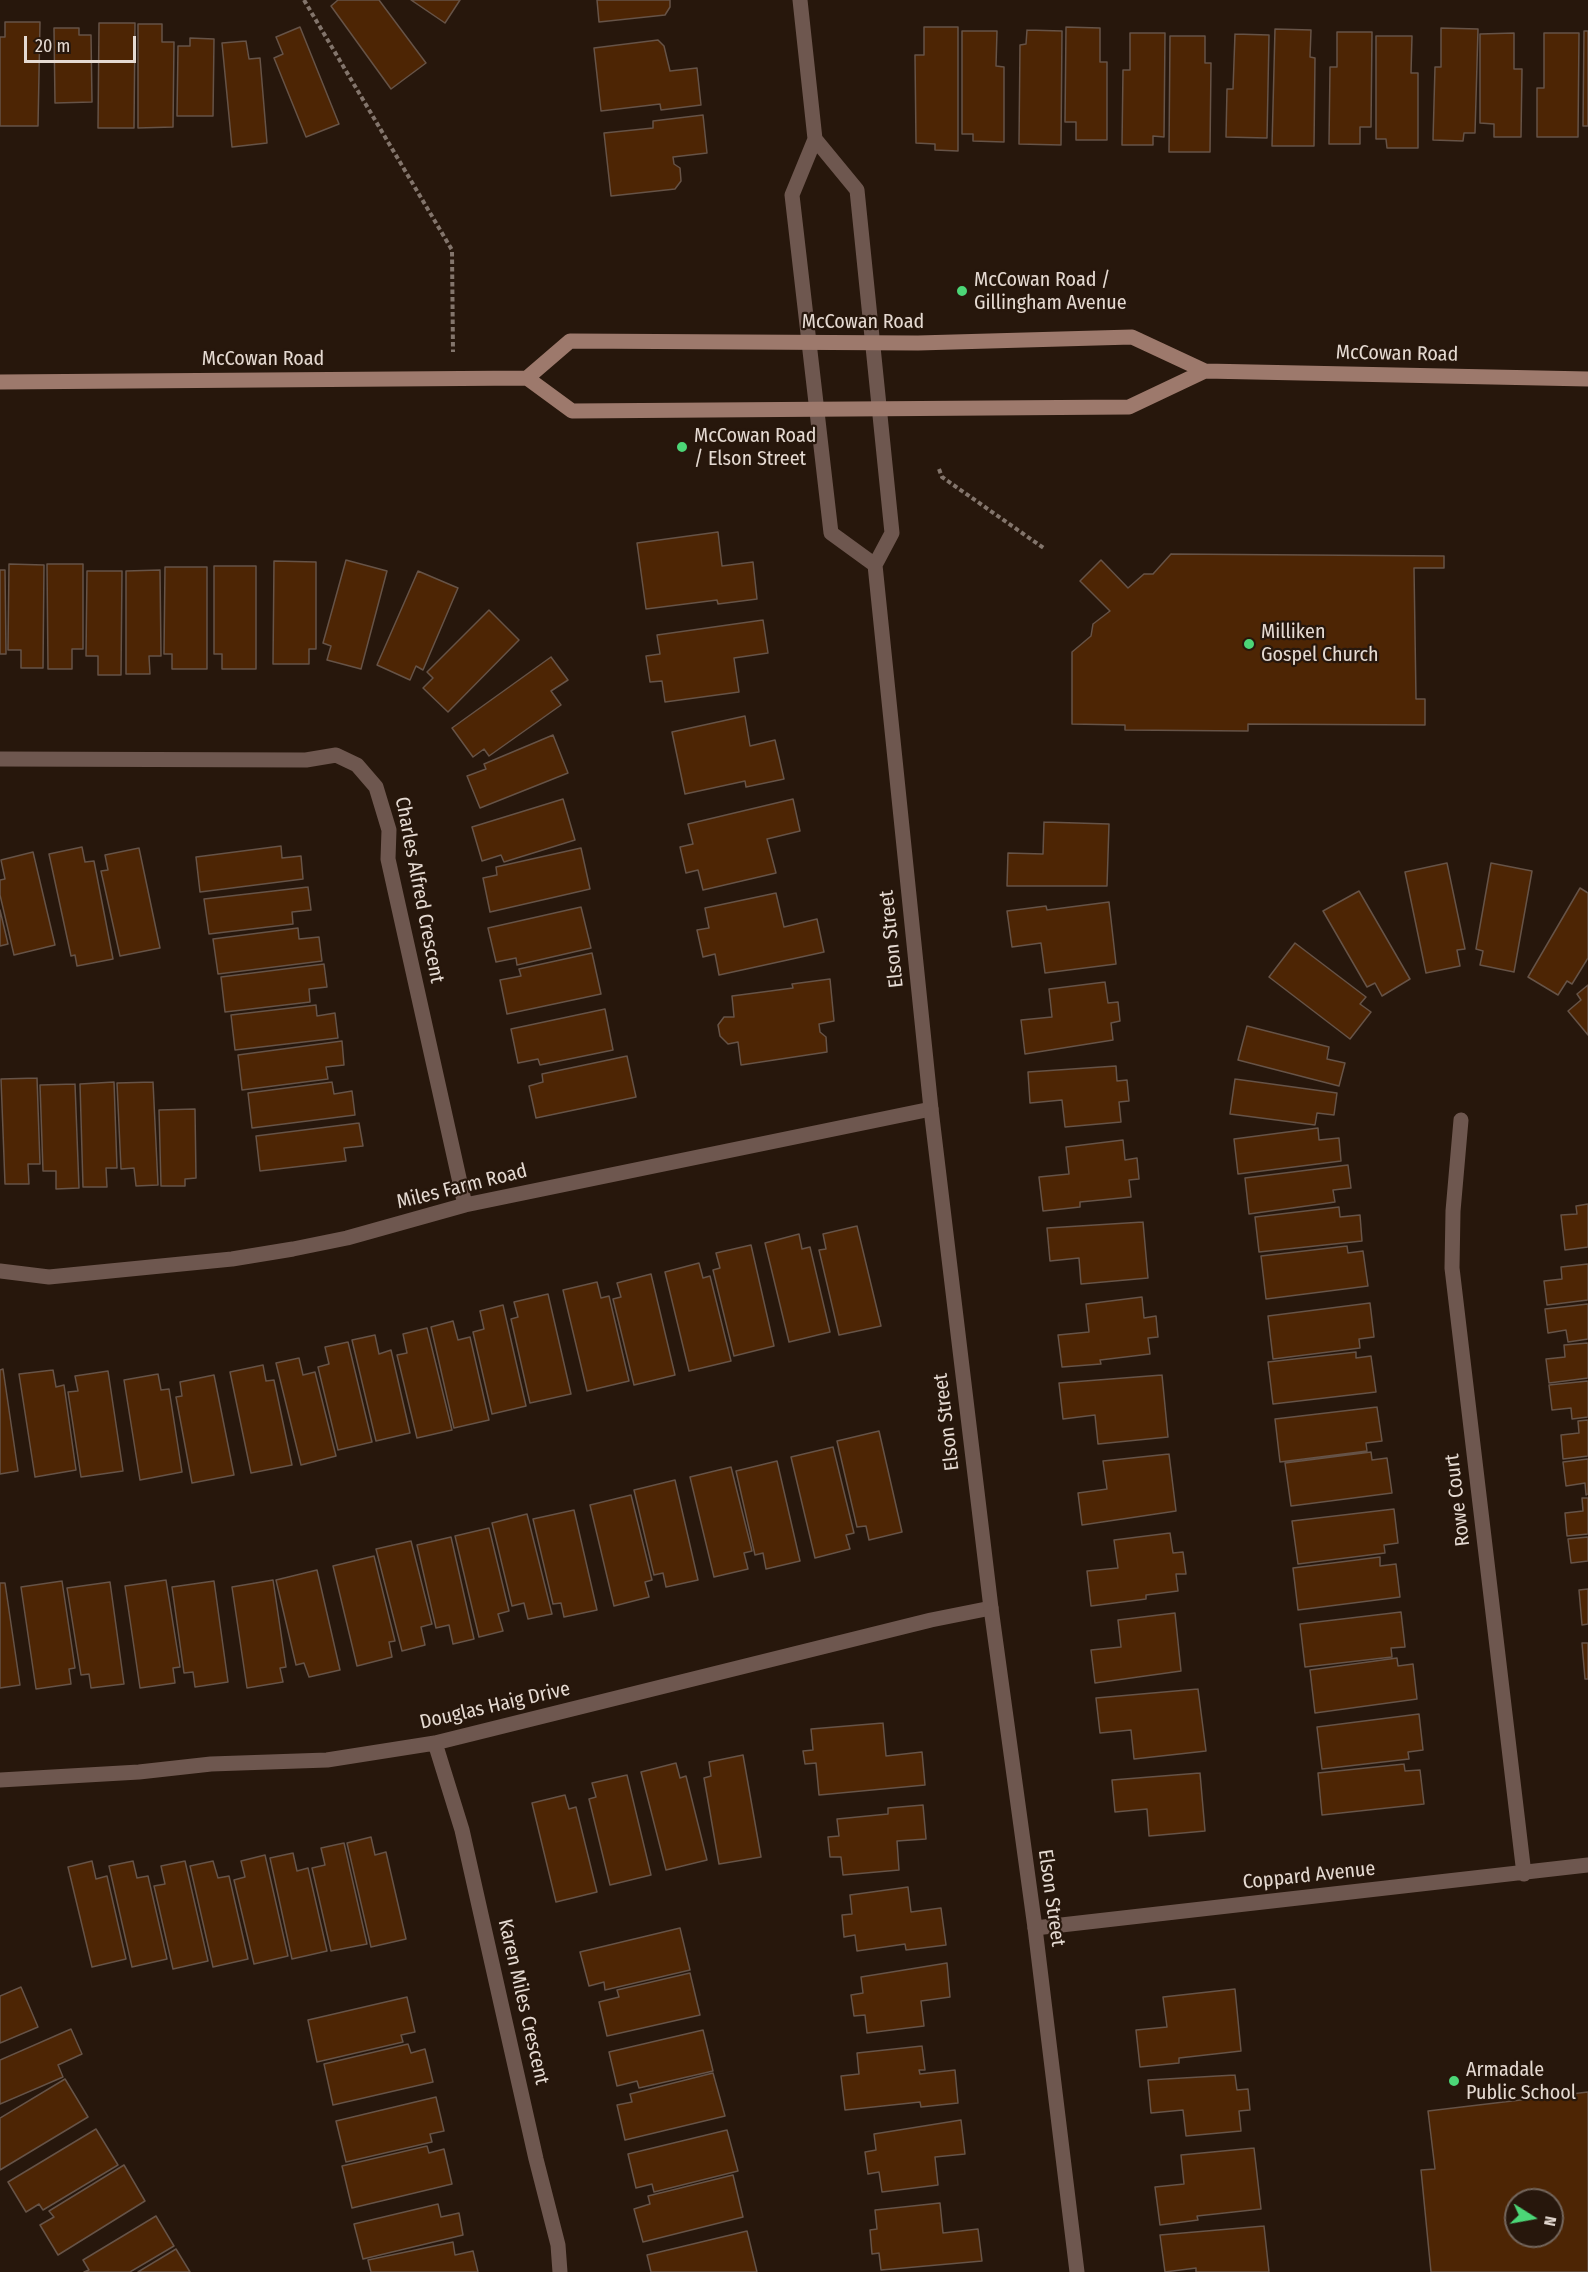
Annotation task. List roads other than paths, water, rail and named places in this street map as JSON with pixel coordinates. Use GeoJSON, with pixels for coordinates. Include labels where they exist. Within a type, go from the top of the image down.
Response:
{"type":"FeatureCollection","features":[{"type":"Feature","properties":{"kind":"main road","name":"McCowan Road"},"geometry":{"type":"LineString","coordinates":[[527,378],[570,341],[873,343],[1132,338],[1205,371],[1588,379]]}},
{"type":"Feature","properties":{"kind":"main road","name":"McCowan Road"},"geometry":{"type":"LineString","coordinates":[[0,382],[527,378],[572,411],[1129,407],[1205,371]]}},
{"type":"Feature","properties":{"kind":"street"},"geometry":{"type":"LineString","coordinates":[[800,0],[815,139],[792,195],[831,532],[875,565],[892,533],[857,190],[815,139]]}},
{"type":"Feature","properties":{"kind":"street","name":"Elson Street"},"geometry":{"type":"LineString","coordinates":[[875,565],[931,1110],[991,1608],[1035,1928],[1077,2272]]}},
{"type":"Feature","properties":{"kind":"street","name":"Charles Alfred Crescent"},"geometry":{"type":"LineString","coordinates":[[0,759],[306,760],[336,755],[357,765],[376,786],[389,830],[388,859],[465,1205]]}},
{"type":"Feature","properties":{"kind":"street","name":"Miles Farm Road"},"geometry":{"type":"LineString","coordinates":[[0,1271],[49,1277],[232,1259],[347,1238],[465,1205],[931,1110]]}},
{"type":"Feature","properties":{"kind":"street","name":"Rowe Court"},"geometry":{"type":"LineString","coordinates":[[1461,1120],[1453,1210],[1452,1268],[1524,1874]]}},
{"type":"Feature","properties":{"kind":"street","name":"Douglas Haig Drive"},"geometry":{"type":"LineString","coordinates":[[0,1780],[139,1772],[211,1764],[327,1760],[435,1743],[931,1620],[991,1608]]}},
{"type":"Feature","properties":{"kind":"street","name":"Karen Miles Crescent"},"geometry":{"type":"LineString","coordinates":[[435,1743],[462,1830],[536,2159],[558,2244],[560,2272]]}},
{"type":"Feature","properties":{"kind":"street","name":"Coppard Avenue"},"geometry":{"type":"LineString","coordinates":[[1035,1928],[1588,1865]]}},
{"type":"Feature","properties":{"kind":"place","name":"McCowan Road / Gillingham Avenue"},"geometry":{"type":"Point","coordinates":[962,291]}},
{"type":"Feature","properties":{"kind":"place","name":"McCowan Road / Elson Street"},"geometry":{"type":"Point","coordinates":[682,447]}},
{"type":"Feature","properties":{"kind":"place","name":"Milliken Gospel Church"},"geometry":{"type":"Point","coordinates":[1249,644]}},
{"type":"Feature","properties":{"kind":"place","name":"Armadale Public School"},"geometry":{"type":"Point","coordinates":[1454,2081]}}]}
